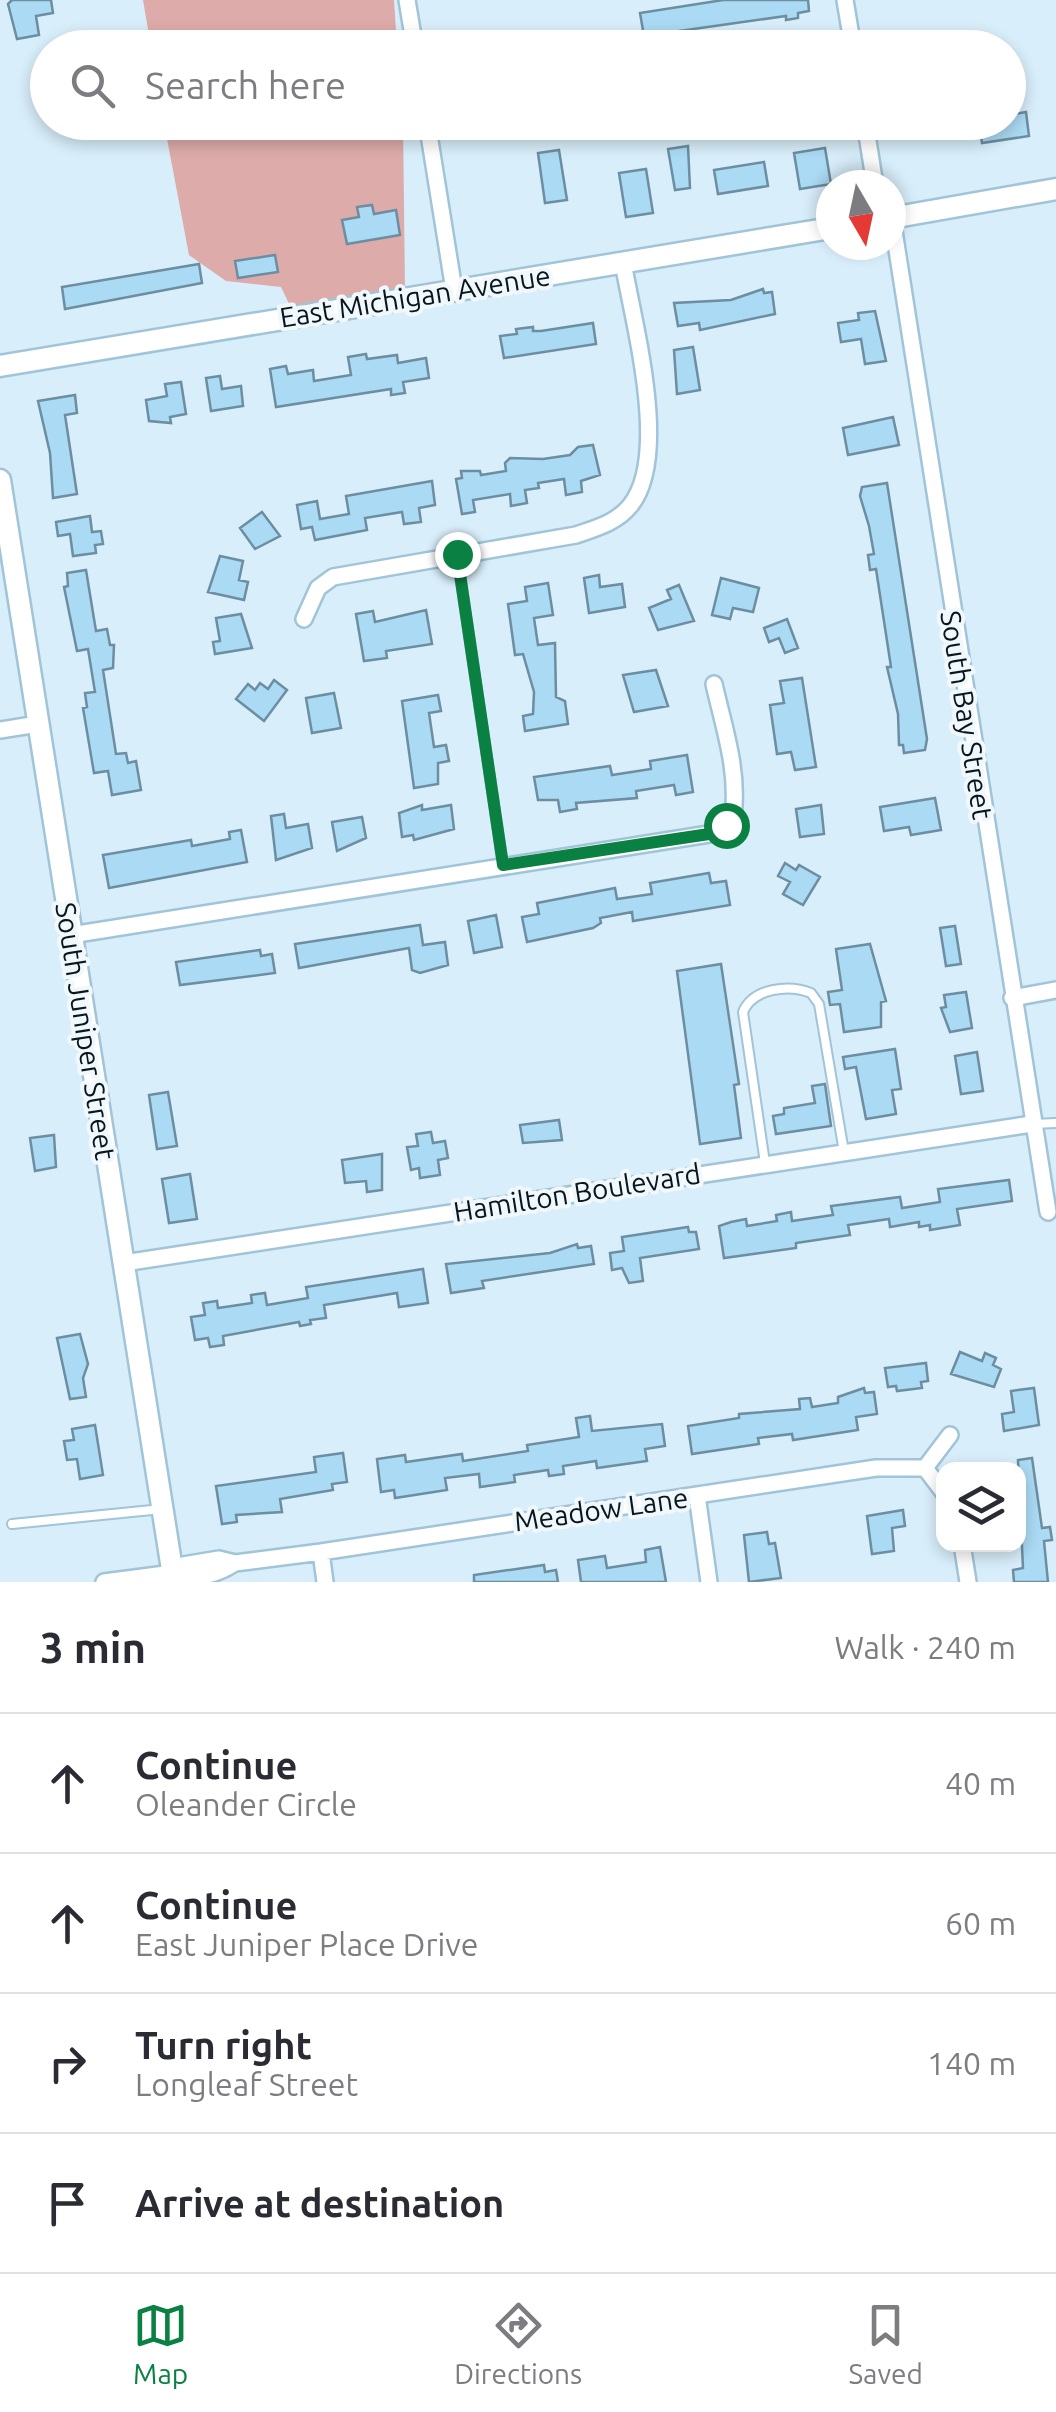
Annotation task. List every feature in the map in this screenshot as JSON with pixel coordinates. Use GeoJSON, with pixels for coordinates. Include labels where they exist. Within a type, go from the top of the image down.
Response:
{"type":"FeatureCollection","features":[{"type":"Feature","properties":{"kind":"street"},"geometry":{"type":"LineString","coordinates":[[407,0],[412,30]]}},
{"type":"Feature","properties":{"kind":"street"},"geometry":{"type":"LineString","coordinates":[[846,0],[850,30]]}},
{"type":"Feature","properties":{"kind":"street"},"geometry":{"type":"LineString","coordinates":[[430,140],[454,290]]}},
{"type":"Feature","properties":{"kind":"street"},"geometry":{"type":"LineString","coordinates":[[868,140],[873,170]]}},
{"type":"Feature","properties":{"kind":"street"},"geometry":{"type":"LineString","coordinates":[[906,216],[1056,189]]}},
{"type":"Feature","properties":{"kind":"street","name":"East Michigan Avenue"},"geometry":{"type":"LineString","coordinates":[[0,366],[816,230]]}},
{"type":"Feature","properties":{"kind":"street","name":"South Bay Street"},"geometry":{"type":"LineString","coordinates":[[898,260],[1032,1124],[1052,1217]]}},
{"type":"Feature","properties":{"kind":"street"},"geometry":{"type":"LineString","coordinates":[[304,619],[318,588],[333,578],[576,535],[610,524],[630,507],[642,487],[649,457],[648,416],[623,262]]}},
{"type":"Feature","properties":{"kind":"street","name":"South Juniper Street"},"geometry":{"type":"LineString","coordinates":[[0,480],[173,1577]]}},
{"type":"Feature","properties":{"kind":"street"},"geometry":{"type":"LineString","coordinates":[[71,935],[709,834],[733,816],[735,775],[714,684]]}},
{"type":"Feature","properties":{"kind":"street"},"geometry":{"type":"LineString","coordinates":[[0,730],[38,724]]}},
{"type":"Feature","properties":{"kind":"street"},"geometry":{"type":"LineString","coordinates":[[1012,998],[1056,990]]}},
{"type":"Feature","properties":{"kind":"street","name":"Hamilton Boulevard"},"geometry":{"type":"LineString","coordinates":[[124,1264],[1032,1124]]}},
{"type":"Feature","properties":{"kind":"street"},"geometry":{"type":"LineString","coordinates":[[936,1482],[926,1468],[950,1435]]}},
{"type":"Feature","properties":{"kind":"street","name":"Meadow Lane"},"geometry":{"type":"LineString","coordinates":[[104,1582],[173,1577],[183,1565],[219,1559],[235,1563],[322,1552],[876,1468],[926,1468]]}},
{"type":"Feature","properties":{"kind":"street"},"geometry":{"type":"LineString","coordinates":[[697,1496],[708,1582]]}},
{"type":"Feature","properties":{"kind":"street"},"geometry":{"type":"LineString","coordinates":[[322,1552],[326,1582]]}},
{"type":"Feature","properties":{"kind":"street"},"geometry":{"type":"LineString","coordinates":[[963,1552],[968,1582]]}},
{"type":"Feature","properties":{"kind":"lane"},"geometry":{"type":"LineString","coordinates":[[457,554],[503,865]]}},
{"type":"Feature","properties":{"kind":"lane"},"geometry":{"type":"LineString","coordinates":[[765,1163],[743,1012],[760,994],[786,988],[810,992],[820,1004],[844,1152]]}},
{"type":"Feature","properties":{"kind":"lane"},"geometry":{"type":"LineString","coordinates":[[1032,1124],[1056,1123]]}},
{"type":"Feature","properties":{"kind":"lane"},"geometry":{"type":"LineString","coordinates":[[12,1524],[162,1509]]}},
{"type":"Feature","properties":{"kind":"shaded area"},"geometry":{"type":"Polygon","coordinates":[[[143,0],[394,0],[396,30],[148,30],[143,0]]]}},
{"type":"Feature","properties":{"kind":"shaded area"},"geometry":{"type":"Polygon","coordinates":[[[167,140],[403,140],[405,290],[292,310],[281,287],[226,281],[189,255],[167,140]]]}},
{"type":"Feature","properties":{"kind":"building"},"geometry":{"type":"Polygon","coordinates":[[[12,0],[51,0],[53,13],[36,16],[38,30],[30,30],[30,37],[17,39],[8,4],[12,0]]]}},
{"type":"Feature","properties":{"kind":"building"},"geometry":{"type":"Polygon","coordinates":[[[723,0],[808,0],[809,11],[786,20],[786,16],[687,30],[643,30],[640,13],[723,0]]]}},
{"type":"Feature","properties":{"kind":"building"},"geometry":{"type":"Polygon","coordinates":[[[688,146],[690,188],[675,190],[668,149],[688,146]]]}},
{"type":"Feature","properties":{"kind":"building"},"geometry":{"type":"Polygon","coordinates":[[[825,148],[829,170],[816,170],[816,186],[800,189],[794,153],[825,148]]]}},
{"type":"Feature","properties":{"kind":"building"},"geometry":{"type":"Polygon","coordinates":[[[559,150],[567,200],[545,203],[538,153],[559,150]]]}},
{"type":"Feature","properties":{"kind":"building"},"geometry":{"type":"Polygon","coordinates":[[[764,162],[768,186],[718,194],[714,170],[764,162]]]}},
{"type":"Feature","properties":{"kind":"building"},"geometry":{"type":"Polygon","coordinates":[[[646,169],[653,213],[626,217],[619,173],[646,169]]]}},
{"type":"Feature","properties":{"kind":"building"},"geometry":{"type":"Polygon","coordinates":[[[372,205],[374,214],[396,210],[400,235],[347,244],[342,220],[359,217],[357,207],[372,205]]]}},
{"type":"Feature","properties":{"kind":"building"},"geometry":{"type":"Polygon","coordinates":[[[275,255],[278,272],[238,278],[235,261],[275,255]]]}},
{"type":"Feature","properties":{"kind":"building"},"geometry":{"type":"Polygon","coordinates":[[[199,264],[202,283],[65,309],[62,287],[199,264]]]}},
{"type":"Feature","properties":{"kind":"building"},"geometry":{"type":"Polygon","coordinates":[[[763,289],[764,293],[772,292],[775,314],[700,330],[699,323],[678,326],[674,303],[731,300],[763,289]]]}},
{"type":"Feature","properties":{"kind":"building"},"geometry":{"type":"Polygon","coordinates":[[[875,311],[886,361],[865,364],[861,339],[841,342],[838,323],[859,320],[858,313],[875,311]]]}},
{"type":"Feature","properties":{"kind":"building"},"geometry":{"type":"Polygon","coordinates":[[[593,323],[596,344],[504,358],[500,336],[517,334],[516,329],[533,327],[533,331],[541,331],[593,323]]]}},
{"type":"Feature","properties":{"kind":"building"},"geometry":{"type":"Polygon","coordinates":[[[693,347],[700,390],[677,394],[674,350],[693,347]]]}},
{"type":"Feature","properties":{"kind":"building"},"geometry":{"type":"Polygon","coordinates":[[[366,354],[367,359],[397,355],[398,363],[426,358],[429,378],[403,382],[405,393],[391,395],[391,389],[276,407],[270,369],[286,366],[288,374],[313,370],[314,381],[351,375],[348,357],[366,354]]]}},
{"type":"Feature","properties":{"kind":"building"},"geometry":{"type":"Polygon","coordinates":[[[220,376],[222,389],[241,386],[243,406],[211,411],[206,378],[220,376]]]}},
{"type":"Feature","properties":{"kind":"building"},"geometry":{"type":"Polygon","coordinates":[[[181,382],[186,414],[170,417],[171,423],[149,421],[146,400],[167,396],[165,384],[181,382]]]}},
{"type":"Feature","properties":{"kind":"building"},"geometry":{"type":"Polygon","coordinates":[[[75,395],[77,413],[65,415],[77,494],[53,498],[50,453],[38,401],[75,395]]]}},
{"type":"Feature","properties":{"kind":"building"},"geometry":{"type":"Polygon","coordinates":[[[893,417],[899,445],[848,455],[843,428],[893,417]]]}},
{"type":"Feature","properties":{"kind":"building"},"geometry":{"type":"Polygon","coordinates":[[[593,445],[600,475],[581,481],[582,492],[566,495],[564,479],[538,483],[539,488],[525,490],[527,503],[511,506],[510,494],[473,500],[475,512],[462,514],[456,479],[462,478],[461,471],[480,471],[481,475],[506,471],[505,463],[510,458],[570,455],[578,447],[593,445]]]}},
{"type":"Feature","properties":{"kind":"building"},"geometry":{"type":"Polygon","coordinates":[[[432,481],[435,505],[419,508],[421,522],[404,524],[402,512],[365,518],[367,530],[315,540],[312,527],[301,529],[297,505],[317,501],[320,519],[349,514],[346,496],[432,481]]]}},
{"type":"Feature","properties":{"kind":"building"},"geometry":{"type":"Polygon","coordinates":[[[887,483],[927,739],[925,750],[904,753],[903,745],[899,745],[898,714],[887,667],[891,667],[876,569],[870,570],[868,555],[874,554],[860,496],[862,487],[887,483]]]}},
{"type":"Feature","properties":{"kind":"building"},"geometry":{"type":"Polygon","coordinates":[[[262,512],[280,536],[255,549],[240,528],[262,512]]]}},
{"type":"Feature","properties":{"kind":"building"},"geometry":{"type":"Polygon","coordinates":[[[90,516],[92,532],[101,531],[103,544],[95,545],[96,553],[73,556],[70,534],[58,536],[56,522],[90,516]]]}},
{"type":"Feature","properties":{"kind":"building"},"geometry":{"type":"Polygon","coordinates":[[[220,556],[243,561],[239,580],[248,582],[244,600],[208,592],[220,556]]]}},
{"type":"Feature","properties":{"kind":"building"},"geometry":{"type":"Polygon","coordinates":[[[86,570],[96,631],[107,629],[110,645],[114,645],[113,668],[103,670],[116,754],[126,753],[128,763],[136,761],[141,790],[112,795],[108,771],[94,773],[83,708],[87,707],[85,693],[95,692],[88,649],[77,651],[64,587],[68,586],[67,573],[86,570]]]}},
{"type":"Feature","properties":{"kind":"building"},"geometry":{"type":"Polygon","coordinates":[[[599,575],[600,587],[622,584],[625,607],[589,613],[584,578],[599,575]]]}},
{"type":"Feature","properties":{"kind":"building"},"geometry":{"type":"Polygon","coordinates":[[[721,578],[759,588],[753,612],[733,608],[730,619],[712,615],[721,578]]]}},
{"type":"Feature","properties":{"kind":"building"},"geometry":{"type":"Polygon","coordinates":[[[548,583],[553,615],[534,618],[538,645],[555,643],[556,697],[565,701],[568,724],[525,731],[523,716],[533,714],[534,692],[523,654],[515,655],[508,604],[527,601],[525,587],[548,583]]]}},
{"type":"Feature","properties":{"kind":"building"},"geometry":{"type":"Polygon","coordinates":[[[679,585],[694,621],[658,630],[649,608],[671,599],[667,590],[679,585]]]}},
{"type":"Feature","properties":{"kind":"building"},"geometry":{"type":"Polygon","coordinates":[[[426,610],[432,644],[386,651],[387,658],[364,661],[356,614],[373,611],[375,622],[426,610]]]}},
{"type":"Feature","properties":{"kind":"building"},"geometry":{"type":"Polygon","coordinates":[[[241,614],[252,648],[215,654],[213,642],[220,641],[216,618],[241,614]]]}},
{"type":"Feature","properties":{"kind":"building"},"geometry":{"type":"Polygon","coordinates":[[[787,619],[798,648],[785,653],[779,638],[769,642],[764,628],[787,619]]]}},
{"type":"Feature","properties":{"kind":"building"},"geometry":{"type":"Polygon","coordinates":[[[656,670],[668,706],[634,712],[623,675],[656,670]]]}},
{"type":"Feature","properties":{"kind":"building"},"geometry":{"type":"Polygon","coordinates":[[[802,678],[816,767],[795,770],[791,752],[777,754],[770,705],[784,703],[780,681],[802,678]]]}},
{"type":"Feature","properties":{"kind":"building"},"geometry":{"type":"Polygon","coordinates":[[[274,680],[287,690],[264,721],[236,699],[248,684],[255,690],[260,683],[268,689],[274,680]]]}},
{"type":"Feature","properties":{"kind":"building"},"geometry":{"type":"Polygon","coordinates":[[[334,693],[341,728],[312,733],[306,698],[334,693]]]}},
{"type":"Feature","properties":{"kind":"building"},"geometry":{"type":"Polygon","coordinates":[[[438,695],[441,711],[429,713],[434,747],[446,745],[449,761],[438,763],[438,784],[414,788],[402,701],[438,695]]]}},
{"type":"Feature","properties":{"kind":"building"},"geometry":{"type":"Polygon","coordinates":[[[687,755],[693,792],[676,795],[674,785],[636,791],[637,798],[576,803],[577,809],[560,812],[558,800],[538,800],[534,777],[610,766],[612,775],[651,769],[650,761],[687,755]]]}},
{"type":"Feature","properties":{"kind":"building"},"geometry":{"type":"Polygon","coordinates":[[[935,798],[941,830],[911,835],[909,827],[884,831],[880,807],[935,798]]]}},
{"type":"Feature","properties":{"kind":"building"},"geometry":{"type":"Polygon","coordinates":[[[422,805],[422,810],[451,805],[454,829],[414,840],[413,835],[402,837],[399,813],[422,805]]]}},
{"type":"Feature","properties":{"kind":"building"},"geometry":{"type":"Polygon","coordinates":[[[821,805],[824,834],[800,837],[796,809],[821,805]]]}},
{"type":"Feature","properties":{"kind":"building"},"geometry":{"type":"Polygon","coordinates":[[[284,814],[286,828],[308,824],[312,848],[276,860],[271,816],[284,814]]]}},
{"type":"Feature","properties":{"kind":"building"},"geometry":{"type":"Polygon","coordinates":[[[362,817],[366,838],[337,851],[332,822],[362,817]]]}},
{"type":"Feature","properties":{"kind":"building"},"geometry":{"type":"Polygon","coordinates":[[[241,830],[247,862],[109,888],[103,855],[191,840],[192,846],[230,839],[229,832],[241,830]]]}},
{"type":"Feature","properties":{"kind":"building"},"geometry":{"type":"Polygon","coordinates":[[[785,863],[796,870],[799,865],[820,877],[803,905],[783,894],[790,882],[778,876],[785,863]]]}},
{"type":"Feature","properties":{"kind":"building"},"geometry":{"type":"Polygon","coordinates":[[[709,873],[711,883],[726,881],[730,905],[633,921],[632,912],[600,918],[601,923],[593,928],[527,942],[522,917],[539,914],[537,903],[615,888],[617,899],[652,894],[650,883],[709,873]]]}},
{"type":"Feature","properties":{"kind":"building"},"geometry":{"type":"Polygon","coordinates":[[[496,915],[502,947],[474,953],[468,921],[496,915]]]}},
{"type":"Feature","properties":{"kind":"building"},"geometry":{"type":"Polygon","coordinates":[[[420,925],[423,945],[445,942],[448,965],[420,973],[412,970],[409,948],[299,968],[295,944],[420,925]]]}},
{"type":"Feature","properties":{"kind":"building"},"geometry":{"type":"Polygon","coordinates":[[[955,926],[961,964],[946,966],[940,928],[955,926]]]}},
{"type":"Feature","properties":{"kind":"building"},"geometry":{"type":"Polygon","coordinates":[[[870,944],[886,1001],[881,1002],[881,1027],[844,1032],[840,1004],[830,1005],[828,992],[842,990],[836,949],[870,944]]]}},
{"type":"Feature","properties":{"kind":"building"},"geometry":{"type":"Polygon","coordinates":[[[260,950],[261,956],[272,954],[275,973],[180,985],[176,962],[260,950]]]}},
{"type":"Feature","properties":{"kind":"building"},"geometry":{"type":"Polygon","coordinates":[[[721,964],[739,1084],[734,1085],[741,1138],[700,1144],[677,971],[721,964]]]}},
{"type":"Feature","properties":{"kind":"building"},"geometry":{"type":"Polygon","coordinates":[[[966,992],[972,1028],[950,1032],[941,1008],[946,1007],[944,995],[966,992]]]}},
{"type":"Feature","properties":{"kind":"building"},"geometry":{"type":"Polygon","coordinates":[[[895,1049],[901,1089],[892,1090],[896,1114],[866,1119],[856,1067],[845,1069],[843,1057],[895,1049]]]}},
{"type":"Feature","properties":{"kind":"building"},"geometry":{"type":"Polygon","coordinates":[[[977,1052],[983,1091],[961,1094],[955,1056],[977,1052]]]}},
{"type":"Feature","properties":{"kind":"building"},"geometry":{"type":"Polygon","coordinates":[[[825,1084],[831,1126],[776,1134],[773,1116],[784,1114],[784,1108],[815,1103],[812,1086],[825,1084]]]}},
{"type":"Feature","properties":{"kind":"building"},"geometry":{"type":"Polygon","coordinates":[[[168,1092],[177,1146],[157,1149],[149,1095],[168,1092]]]}},
{"type":"Feature","properties":{"kind":"building"},"geometry":{"type":"Polygon","coordinates":[[[559,1120],[562,1140],[523,1143],[520,1125],[559,1120]]]}},
{"type":"Feature","properties":{"kind":"building"},"geometry":{"type":"Polygon","coordinates":[[[431,1132],[433,1143],[445,1141],[448,1158],[438,1160],[440,1175],[420,1178],[419,1168],[411,1170],[407,1147],[418,1146],[416,1134],[431,1132]]]}},
{"type":"Feature","properties":{"kind":"building"},"geometry":{"type":"Polygon","coordinates":[[[54,1135],[56,1167],[35,1171],[30,1138],[54,1135]]]}},
{"type":"Feature","properties":{"kind":"building"},"geometry":{"type":"Polygon","coordinates":[[[382,1154],[382,1190],[367,1192],[366,1181],[345,1183],[342,1160],[382,1154]]]}},
{"type":"Feature","properties":{"kind":"building"},"geometry":{"type":"Polygon","coordinates":[[[190,1174],[197,1219],[169,1223],[162,1179],[190,1174]]]}},
{"type":"Feature","properties":{"kind":"building"},"geometry":{"type":"Polygon","coordinates":[[[1009,1180],[1012,1201],[957,1209],[960,1225],[930,1230],[930,1225],[919,1227],[919,1222],[890,1227],[889,1219],[848,1225],[850,1235],[796,1243],[796,1248],[724,1258],[719,1226],[731,1222],[746,1219],[747,1226],[777,1221],[776,1215],[791,1212],[792,1221],[833,1215],[831,1206],[900,1197],[902,1208],[940,1202],[938,1189],[1009,1180]]]}},
{"type":"Feature","properties":{"kind":"building"},"geometry":{"type":"Polygon","coordinates":[[[688,1227],[689,1232],[696,1232],[699,1249],[640,1258],[643,1281],[629,1283],[622,1268],[612,1270],[610,1253],[624,1251],[622,1237],[688,1227]]]}},
{"type":"Feature","properties":{"kind":"building"},"geometry":{"type":"Polygon","coordinates":[[[577,1244],[578,1248],[591,1246],[594,1264],[482,1281],[484,1288],[451,1293],[446,1264],[550,1253],[577,1244]]]}},
{"type":"Feature","properties":{"kind":"building"},"geometry":{"type":"Polygon","coordinates":[[[423,1269],[428,1303],[399,1307],[397,1293],[324,1305],[326,1318],[310,1320],[311,1324],[300,1326],[299,1322],[223,1336],[224,1345],[210,1347],[208,1338],[195,1340],[191,1317],[205,1315],[203,1303],[217,1301],[218,1308],[252,1303],[251,1295],[265,1293],[267,1305],[308,1298],[306,1287],[423,1269]]]}},
{"type":"Feature","properties":{"kind":"building"},"geometry":{"type":"Polygon","coordinates":[[[80,1334],[88,1364],[83,1378],[86,1397],[70,1399],[57,1338],[80,1334]]]}},
{"type":"Feature","properties":{"kind":"building"},"geometry":{"type":"Polygon","coordinates":[[[960,1352],[982,1361],[985,1353],[996,1358],[993,1365],[1001,1369],[994,1387],[951,1374],[960,1352]]]}},
{"type":"Feature","properties":{"kind":"building"},"geometry":{"type":"Polygon","coordinates":[[[926,1363],[928,1381],[921,1382],[922,1388],[897,1391],[896,1386],[888,1387],[885,1368],[926,1363]]]}},
{"type":"Feature","properties":{"kind":"building"},"geometry":{"type":"Polygon","coordinates":[[[864,1388],[865,1393],[874,1392],[877,1414],[856,1417],[858,1430],[793,1440],[792,1434],[758,1438],[759,1444],[692,1454],[688,1426],[739,1418],[739,1414],[800,1409],[799,1399],[810,1398],[812,1407],[838,1403],[838,1397],[864,1388]]]}},
{"type":"Feature","properties":{"kind":"building"},"geometry":{"type":"Polygon","coordinates":[[[1034,1388],[1039,1425],[1004,1431],[1002,1414],[1014,1412],[1011,1391],[1034,1388]]]}},
{"type":"Feature","properties":{"kind":"building"},"geometry":{"type":"Polygon","coordinates":[[[590,1416],[592,1431],[662,1424],[665,1446],[645,1449],[647,1461],[597,1468],[596,1461],[563,1466],[564,1474],[549,1476],[548,1470],[514,1475],[515,1482],[480,1487],[479,1474],[445,1478],[447,1490],[395,1498],[394,1490],[381,1492],[377,1459],[405,1455],[406,1462],[462,1454],[463,1461],[528,1451],[527,1445],[579,1437],[576,1418],[590,1416]]]}},
{"type":"Feature","properties":{"kind":"building"},"geometry":{"type":"Polygon","coordinates":[[[95,1425],[103,1475],[80,1479],[77,1459],[67,1460],[64,1441],[74,1440],[72,1429],[95,1425]]]}},
{"type":"Feature","properties":{"kind":"building"},"geometry":{"type":"Polygon","coordinates":[[[343,1453],[347,1482],[332,1484],[333,1490],[280,1499],[282,1512],[236,1515],[237,1522],[222,1524],[216,1486],[316,1472],[314,1457],[343,1453]]]}},
{"type":"Feature","properties":{"kind":"building"},"geometry":{"type":"Polygon","coordinates":[[[1032,1458],[1042,1528],[1050,1527],[1052,1540],[1044,1541],[1048,1582],[1014,1582],[1013,1570],[1023,1568],[1022,1552],[1026,1552],[1026,1462],[1018,1460],[1032,1458]]]}},
{"type":"Feature","properties":{"kind":"building"},"geometry":{"type":"Polygon","coordinates":[[[903,1510],[905,1526],[892,1528],[894,1551],[872,1554],[867,1516],[903,1510]]]}},
{"type":"Feature","properties":{"kind":"building"},"geometry":{"type":"Polygon","coordinates":[[[767,1532],[769,1544],[775,1543],[781,1578],[749,1582],[744,1535],[767,1532]]]}},
{"type":"Feature","properties":{"kind":"building"},"geometry":{"type":"Polygon","coordinates":[[[660,1547],[666,1582],[581,1582],[578,1560],[605,1556],[607,1568],[646,1562],[645,1550],[660,1547]]]}},
{"type":"Feature","properties":{"kind":"building"},"geometry":{"type":"Polygon","coordinates":[[[544,1565],[545,1572],[556,1570],[558,1582],[474,1582],[474,1575],[544,1565]]]}},
{"type":"Feature","properties":{"kind":"route"},"geometry":{"type":"LineString","coordinates":[[457,554],[503,865],[709,834],[726,825]]}}]}
